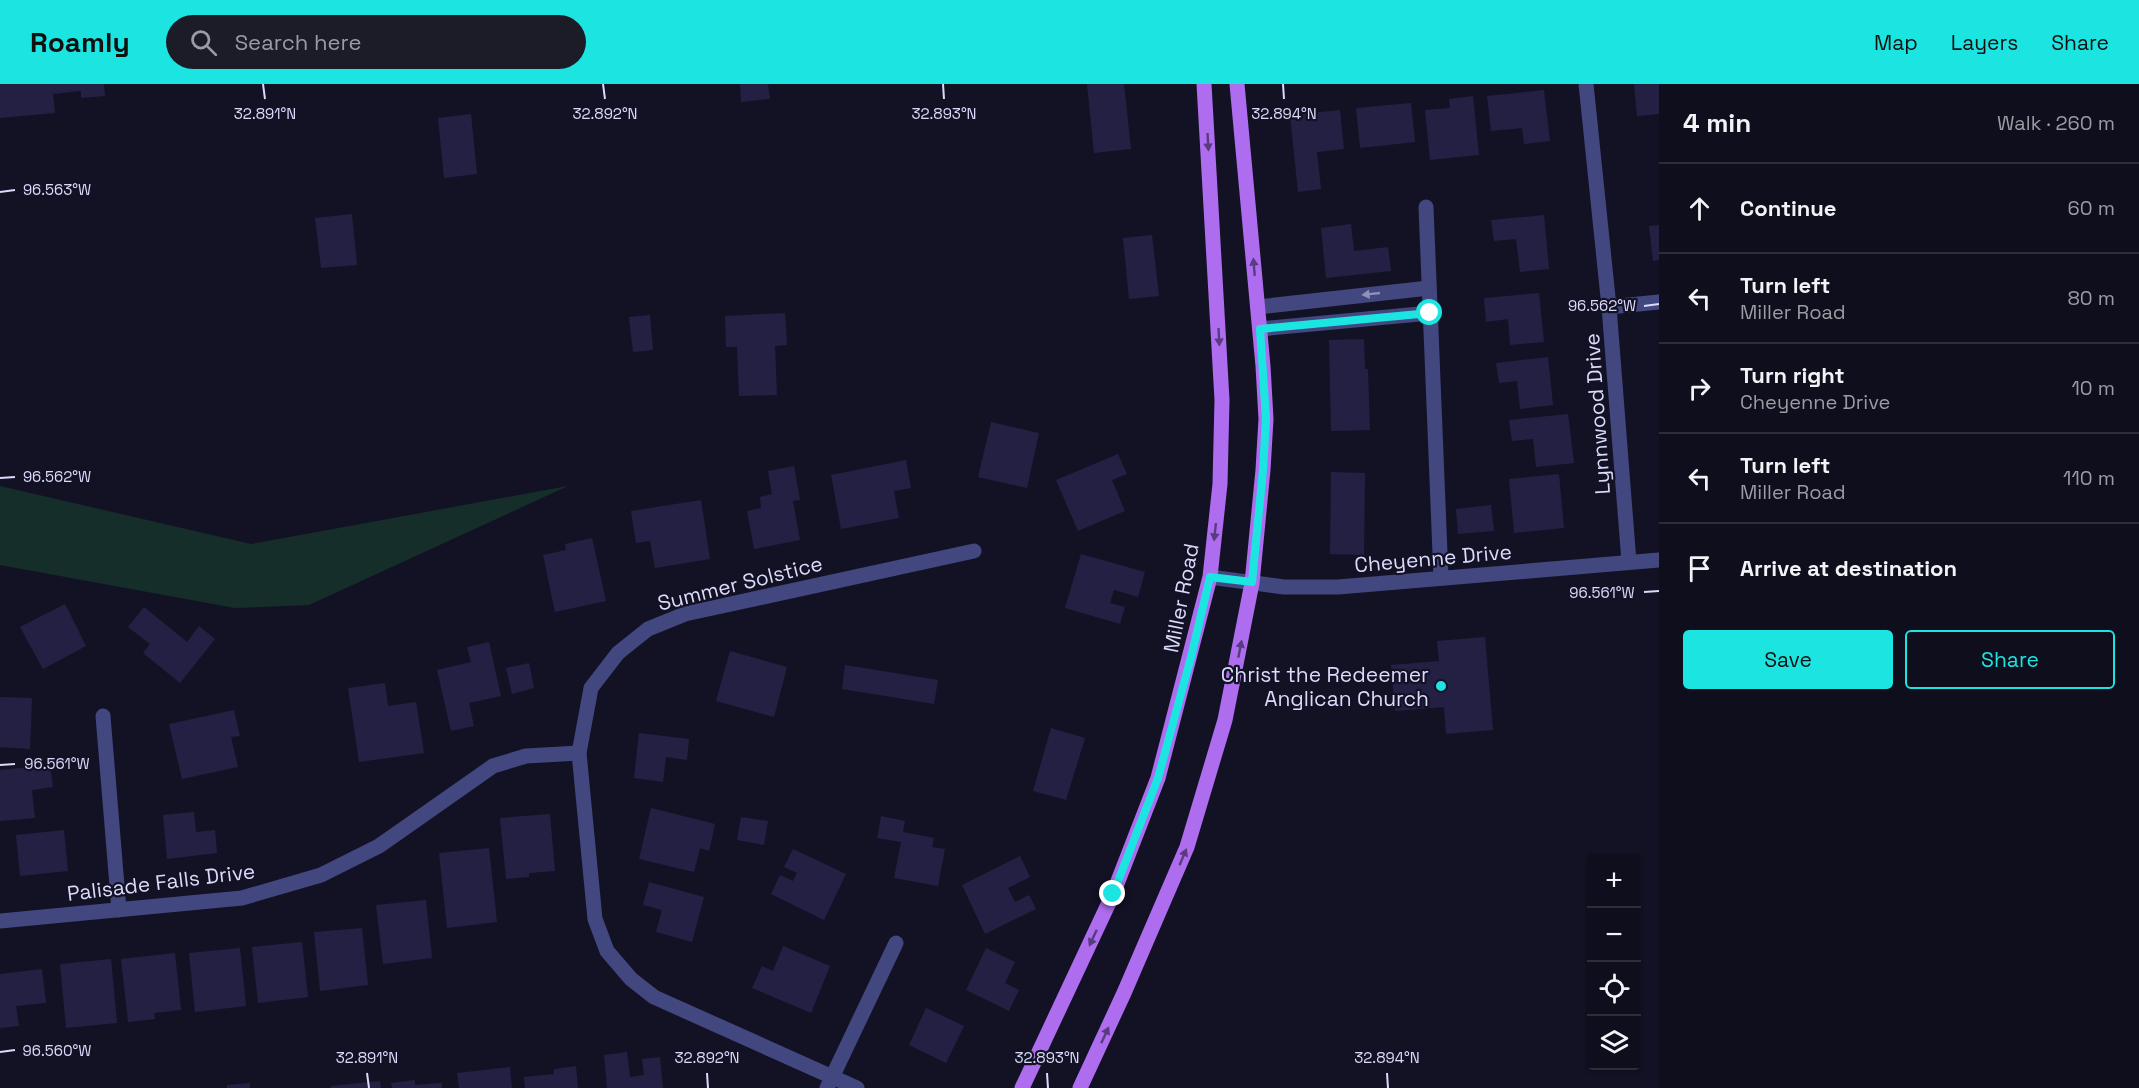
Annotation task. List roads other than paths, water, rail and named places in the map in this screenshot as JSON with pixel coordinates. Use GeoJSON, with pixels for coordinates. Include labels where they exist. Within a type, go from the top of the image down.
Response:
{"type":"FeatureCollection","features":[{"type":"Feature","properties":{"kind":"main road","name":"Miller Road"},"geometry":{"type":"LineString","coordinates":[[1022,1088],[1113,894],[1158,778],[1210,577],[1220,484],[1222,400],[1204,84]]}},
{"type":"Feature","properties":{"kind":"main road"},"geometry":{"type":"LineString","coordinates":[[1080,1088],[1124,993],[1187,846],[1226,720],[1252,582],[1266,419],[1237,84]]}},
{"type":"Feature","properties":{"kind":"street","name":"Lynnwood Drive"},"geometry":{"type":"LineString","coordinates":[[1586,84],[1609,307],[1629,562]]}},
{"type":"Feature","properties":{"kind":"street"},"geometry":{"type":"LineString","coordinates":[[1426,207],[1441,578]]}},
{"type":"Feature","properties":{"kind":"street"},"geometry":{"type":"LineString","coordinates":[[1258,307],[1429,288]]}},
{"type":"Feature","properties":{"kind":"street"},"geometry":{"type":"LineString","coordinates":[[1609,307],[1659,302]]}},
{"type":"Feature","properties":{"kind":"street"},"geometry":{"type":"LineString","coordinates":[[1260,329],[1430,313]]}},
{"type":"Feature","properties":{"kind":"street","name":"Summer Solstice"},"geometry":{"type":"LineString","coordinates":[[856,1088],[831,1083],[654,997],[631,979],[608,951],[595,919],[579,753],[591,688],[618,653],[648,629],[685,614],[974,551]]}},
{"type":"Feature","properties":{"kind":"street","name":"Cheyenne Drive"},"geometry":{"type":"LineString","coordinates":[[1210,577],[1284,587],[1338,587],[1659,560]]}},
{"type":"Feature","properties":{"kind":"street"},"geometry":{"type":"LineString","coordinates":[[102,716],[119,910]]}},
{"type":"Feature","properties":{"kind":"street","name":"Palisade Falls Drive"},"geometry":{"type":"LineString","coordinates":[[0,921],[242,898],[321,875],[379,846],[493,766],[526,756],[579,753]]}},
{"type":"Feature","properties":{"kind":"street"},"geometry":{"type":"LineString","coordinates":[[831,1083],[896,943]]}},
{"type":"Feature","properties":{"kind":"place","name":"Christ the Redeemer Anglican Church"},"geometry":{"type":"Point","coordinates":[1441,686]}}]}
